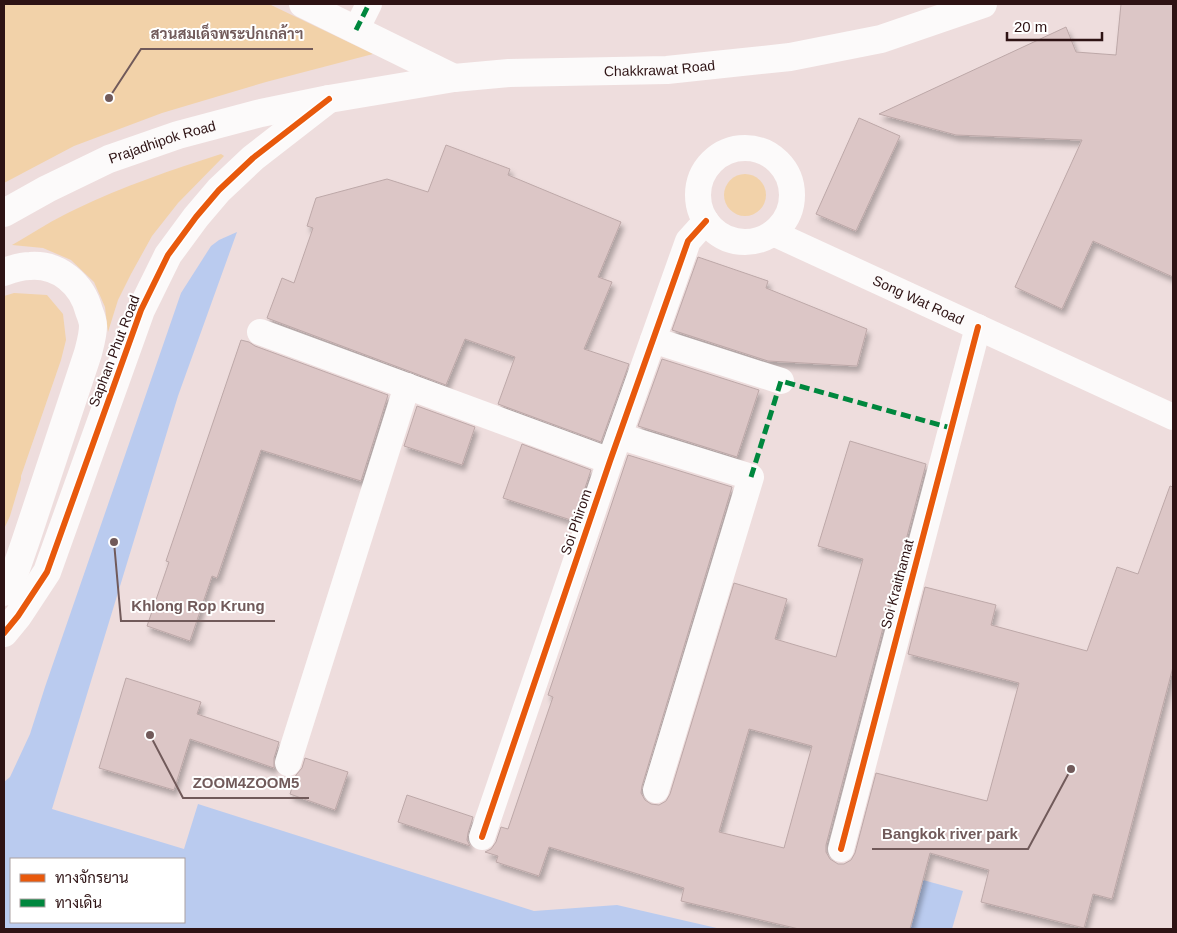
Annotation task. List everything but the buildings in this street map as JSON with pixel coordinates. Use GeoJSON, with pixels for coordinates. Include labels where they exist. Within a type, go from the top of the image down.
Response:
{"type":"FeatureCollection","features":[{"type":"Feature","properties":{"kind":"main road"},"geometry":{"type":"LineString","coordinates":[[303,4],[454,78]]}},
{"type":"Feature","properties":{"kind":"main road","name":"Chakkrawat Road"},"geometry":{"type":"LineString","coordinates":[[329,98],[454,78],[509,73],[667,70],[790,57],[881,39],[983,4]]}},
{"type":"Feature","properties":{"kind":"main road","name":"Prajadhipok Road"},"geometry":{"type":"LineString","coordinates":[[4,213],[47,189],[110,159],[178,135],[261,113],[329,98]]}},
{"type":"Feature","properties":{"kind":"main road","name":"Saphan Phut Road"},"geometry":{"type":"LineString","coordinates":[[4,633],[18,616],[47,572],[141,310],[168,254],[219,190],[253,158],[329,98]]}},
{"type":"Feature","properties":{"kind":"main road"},"geometry":{"type":"LineString","coordinates":[[4,272],[29,266],[44,266],[68,277],[79,288],[87,302],[93,326],[88,353],[32,522],[16,569],[4,592]]}},
{"type":"Feature","properties":{"kind":"street"},"geometry":{"type":"LineString","coordinates":[[348,26],[369,4]]}},
{"type":"Feature","properties":{"kind":"street"},"geometry":{"type":"LineString","coordinates":[[738,148],[753,148],[768,154],[781,163],[789,177],[793,192],[791,208],[785,222],[773,233],[760,240],[745,242],[730,240],[716,232],[706,222],[699,207],[697,192],[702,176],[710,163],[723,153],[738,148]]}},
{"type":"Feature","properties":{"kind":"street","name":"Soi Phirom"},"geometry":{"type":"LineString","coordinates":[[482,837],[610,461],[688,241],[706,222]]}},
{"type":"Feature","properties":{"kind":"street","name":"Song Wat Road"},"geometry":{"type":"LineString","coordinates":[[773,233],[1173,417]]}},
{"type":"Feature","properties":{"kind":"street","name":"Soi Kraithamat"},"geometry":{"type":"LineString","coordinates":[[841,849],[978,326]]}},
{"type":"Feature","properties":{"kind":"street"},"geometry":{"type":"LineString","coordinates":[[260,332],[610,461]]}},
{"type":"Feature","properties":{"kind":"street"},"geometry":{"type":"LineString","coordinates":[[653,340],[781,381]]}},
{"type":"Feature","properties":{"kind":"street"},"geometry":{"type":"LineString","coordinates":[[288,763],[407,386]]}},
{"type":"Feature","properties":{"kind":"street"},"geometry":{"type":"LineString","coordinates":[[619,436],[751,477],[656,790]]}},
{"type":"Feature","properties":{"kind":"shaded area"},"geometry":{"type":"Polygon","coordinates":[[[4,4],[269,4],[373,54],[266,82],[162,113],[74,146],[4,183],[4,4]]]}},
{"type":"Feature","properties":{"kind":"shaded area"},"geometry":{"type":"Polygon","coordinates":[[[221,154],[224,156],[178,203],[152,236],[118,300],[108,332],[105,307],[94,282],[71,260],[43,248],[12,245],[60,217],[112,193],[221,154]]]}},
{"type":"Feature","properties":{"kind":"shaded area"},"geometry":{"type":"Polygon","coordinates":[[[749,174],[757,177],[763,183],[766,195],[763,207],[757,213],[741,216],[733,213],[727,207],[724,191],[727,183],[733,177],[749,174]]]}},
{"type":"Feature","properties":{"kind":"shaded area"},"geometry":{"type":"Polygon","coordinates":[[[14,293],[47,295],[63,314],[66,340],[61,360],[21,476],[10,516],[4,529],[4,296],[14,293]]]}},
{"type":"Feature","properties":{"kind":"water"},"geometry":{"type":"Polygon","coordinates":[[[237,232],[178,396],[52,809],[184,849],[198,804],[534,911],[617,905],[721,929],[4,929],[4,782],[10,777],[30,734],[181,293],[211,246],[237,232]]]}},
{"type":"Feature","properties":{"kind":"water"},"geometry":{"type":"Polygon","coordinates":[[[923,880],[963,891],[952,929],[910,929],[923,880]]]}},
{"type":"Feature","properties":{"kind":"marked path"},"geometry":{"type":"LineString","coordinates":[[356,30],[369,4]]}},
{"type":"Feature","properties":{"kind":"marked path"},"geometry":{"type":"LineString","coordinates":[[751,477],[781,381],[951,428]]}},
{"type":"Feature","properties":{"kind":"cycle path"},"geometry":{"type":"LineString","coordinates":[[4,633],[18,616],[47,572],[141,310],[168,255],[219,190],[253,158],[329,99]]}},
{"type":"Feature","properties":{"kind":"cycle path"},"geometry":{"type":"LineString","coordinates":[[482,837],[610,461],[688,241],[706,221]]}},
{"type":"Feature","properties":{"kind":"cycle path"},"geometry":{"type":"LineString","coordinates":[[841,849],[978,327]]}},
{"type":"Feature","properties":{"kind":"place","name":"สวนสมเด็จพระปกเกล้าฯ"},"geometry":{"type":"Point","coordinates":[109,98]}},
{"type":"Feature","properties":{"kind":"place","name":"Khlong Rop Krung"},"geometry":{"type":"Point","coordinates":[114,542]}},
{"type":"Feature","properties":{"kind":"place","name":"ZOOM4ZOOM5"},"geometry":{"type":"Point","coordinates":[150,735]}},
{"type":"Feature","properties":{"kind":"place","name":"Bangkok river park"},"geometry":{"type":"Point","coordinates":[1071,769]}}]}
